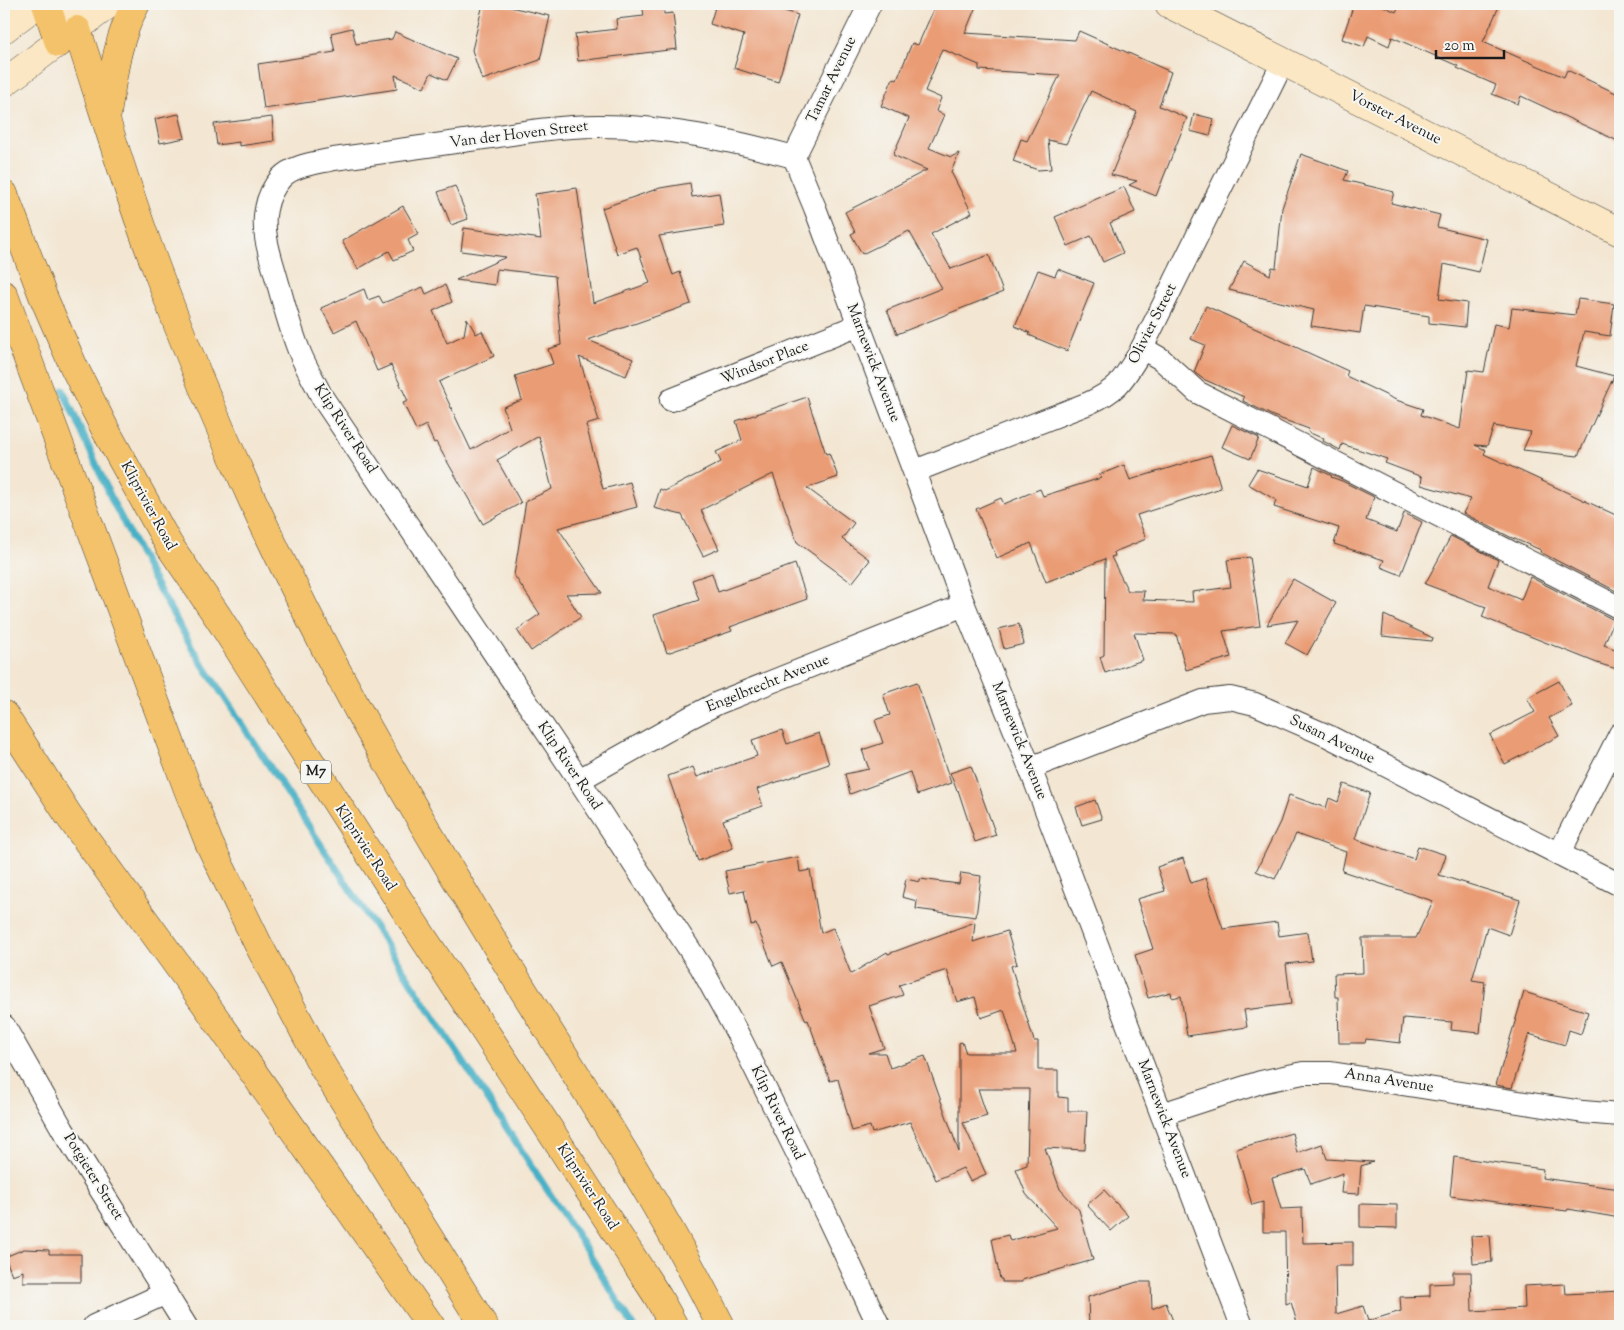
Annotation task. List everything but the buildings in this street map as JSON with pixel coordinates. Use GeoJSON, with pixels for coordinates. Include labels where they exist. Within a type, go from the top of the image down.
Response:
{"type":"FeatureCollection","features":[{"type":"Feature","properties":{"kind":"main road"},"geometry":{"type":"LineString","coordinates":[[4,29],[37,4]]}},
{"type":"Feature","properties":{"kind":"main road"},"geometry":{"type":"LineString","coordinates":[[46,4],[68,36],[106,121],[155,266],[189,354],[223,436],[287,575],[358,710],[419,816],[523,990],[650,1196],[696,1276],[721,1326]]}},
{"type":"Feature","properties":{"kind":"main road"},"geometry":{"type":"LineString","coordinates":[[68,36],[69,4]]}},
{"type":"Feature","properties":{"kind":"main road"},"geometry":{"type":"LineString","coordinates":[[4,83],[110,4]]}},
{"type":"Feature","properties":{"kind":"main road"},"geometry":{"type":"LineString","coordinates":[[106,121],[122,34],[136,4]]}},
{"type":"Feature","properties":{"kind":"main road","name":"Vorster Avenue"},"geometry":{"type":"LineString","coordinates":[[1169,4],[1620,232]]}},
{"type":"Feature","properties":{"kind":"main road","name":"Kliprivier Road"},"geometry":{"type":"LineString","coordinates":[[4,194],[43,296],[73,366],[106,431],[169,545],[218,617],[366,850],[658,1297],[674,1326]]}},
{"type":"Feature","properties":{"kind":"main road"},"geometry":{"type":"LineString","coordinates":[[4,295],[186,788],[210,843],[257,942],[323,1067],[484,1326]]}},
{"type":"Feature","properties":{"kind":"main road"},"geometry":{"type":"LineString","coordinates":[[4,715],[70,816],[204,1002],[431,1326]]}},
{"type":"Feature","properties":{"kind":"street","name":"Tamar Avenue"},"geometry":{"type":"LineString","coordinates":[[794,157],[870,4]]}},
{"type":"Feature","properties":{"kind":"street","name":"Olivier Street"},"geometry":{"type":"LineString","coordinates":[[915,471],[1102,397],[1124,380],[1142,348],[1283,62]]}},
{"type":"Feature","properties":{"kind":"street","name":"Van der Hoven Street"},"geometry":{"type":"LineString","coordinates":[[266,210],[275,187],[282,177],[308,165],[334,159],[544,129],[598,126],[632,127],[689,133],[720,138],[794,157]]}},
{"type":"Feature","properties":{"kind":"street","name":"Marnewick Avenue"},"geometry":{"type":"LineString","coordinates":[[794,157],[915,471],[964,605],[1030,768],[1242,1326]]}},
{"type":"Feature","properties":{"kind":"street","name":"Klip River Road"},"geometry":{"type":"LineString","coordinates":[[266,210],[266,239],[272,263],[300,352],[315,383],[701,967],[801,1161],[879,1326]]}},
{"type":"Feature","properties":{"kind":"street","name":"Windsor Place"},"geometry":{"type":"LineString","coordinates":[[671,400],[859,325]]}},
{"type":"Feature","properties":{"kind":"street"},"geometry":{"type":"LineString","coordinates":[[1142,348],[1161,360],[1197,392],[1620,608]]}},
{"type":"Feature","properties":{"kind":"street","name":"Engelbrecht Avenue"},"geometry":{"type":"LineString","coordinates":[[579,780],[718,703],[964,605]]}},
{"type":"Feature","properties":{"kind":"street","name":"Susan Avenue"},"geometry":{"type":"LineString","coordinates":[[1030,768],[1203,702],[1230,698],[1243,700],[1328,736],[1620,885]]}},
{"type":"Feature","properties":{"kind":"street"},"geometry":{"type":"LineString","coordinates":[[1559,854],[1620,734]]}},
{"type":"Feature","properties":{"kind":"street","name":"Potgieter Street"},"geometry":{"type":"LineString","coordinates":[[4,1026],[63,1130],[186,1326]]}},
{"type":"Feature","properties":{"kind":"street","name":"Anna Avenue"},"geometry":{"type":"LineString","coordinates":[[1162,1114],[1261,1082],[1303,1072],[1331,1072],[1583,1112],[1620,1115]]}},
{"type":"Feature","properties":{"kind":"street"},"geometry":{"type":"LineString","coordinates":[[94,1326],[166,1292]]}},
{"type":"Feature","properties":{"kind":"waterway"},"geometry":{"type":"LineString","coordinates":[[63,390],[113,502],[148,570],[194,651],[586,1249],[633,1326]]}}]}
